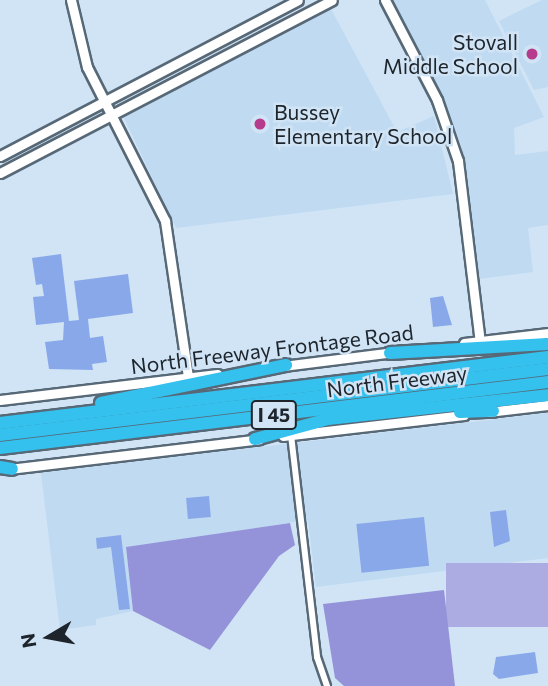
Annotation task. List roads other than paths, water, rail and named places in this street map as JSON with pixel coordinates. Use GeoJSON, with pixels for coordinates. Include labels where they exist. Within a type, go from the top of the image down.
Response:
{"type":"FeatureCollection","features":[{"type":"Feature","properties":{"kind":"highway"},"geometry":{"type":"LineString","coordinates":[[390,353],[548,344]]}},
{"type":"Feature","properties":{"kind":"highway","name":"North Freeway"},"geometry":{"type":"LineString","coordinates":[[0,423],[548,357]]}},
{"type":"Feature","properties":{"kind":"highway"},"geometry":{"type":"LineString","coordinates":[[80,413],[98,404],[286,365]]}},
{"type":"Feature","properties":{"kind":"highway","name":"North Freeway"},"geometry":{"type":"LineString","coordinates":[[0,435],[548,369]]}},
{"type":"Feature","properties":{"kind":"highway","name":"North Freeway"},"geometry":{"type":"LineString","coordinates":[[0,449],[548,382]]}},
{"type":"Feature","properties":{"kind":"highway"},"geometry":{"type":"LineString","coordinates":[[255,439],[306,423],[548,395]]}},
{"type":"Feature","properties":{"kind":"highway"},"geometry":{"type":"LineString","coordinates":[[376,414],[493,411]]}},
{"type":"Feature","properties":{"kind":"main road"},"geometry":{"type":"LineString","coordinates":[[71,0],[83,55],[165,220],[188,377]]}},
{"type":"Feature","properties":{"kind":"main road"},"geometry":{"type":"LineString","coordinates":[[0,156],[298,0]]}},
{"type":"Feature","properties":{"kind":"main road"},"geometry":{"type":"LineString","coordinates":[[0,173],[332,0]]}},
{"type":"Feature","properties":{"kind":"main road"},"geometry":{"type":"LineString","coordinates":[[385,0],[437,100],[458,161],[480,342]]}},
{"type":"Feature","properties":{"kind":"main road"},"geometry":{"type":"LineString","coordinates":[[249,24],[258,39]]}},
{"type":"Feature","properties":{"kind":"main road","name":"North Freeway Frontage Road"},"geometry":{"type":"LineString","coordinates":[[0,400],[548,334]]}},
{"type":"Feature","properties":{"kind":"main road"},"geometry":{"type":"LineString","coordinates":[[4,469],[548,405]]}},
{"type":"Feature","properties":{"kind":"street"},"geometry":{"type":"LineString","coordinates":[[291,435],[317,657],[327,686]]}},
{"type":"Feature","properties":{"kind":"place","name":"Stovall Middle School"},"geometry":{"type":"Point","coordinates":[532,54]}},
{"type":"Feature","properties":{"kind":"place","name":"Bussey Elementary School"},"geometry":{"type":"Point","coordinates":[260,124]}}]}
